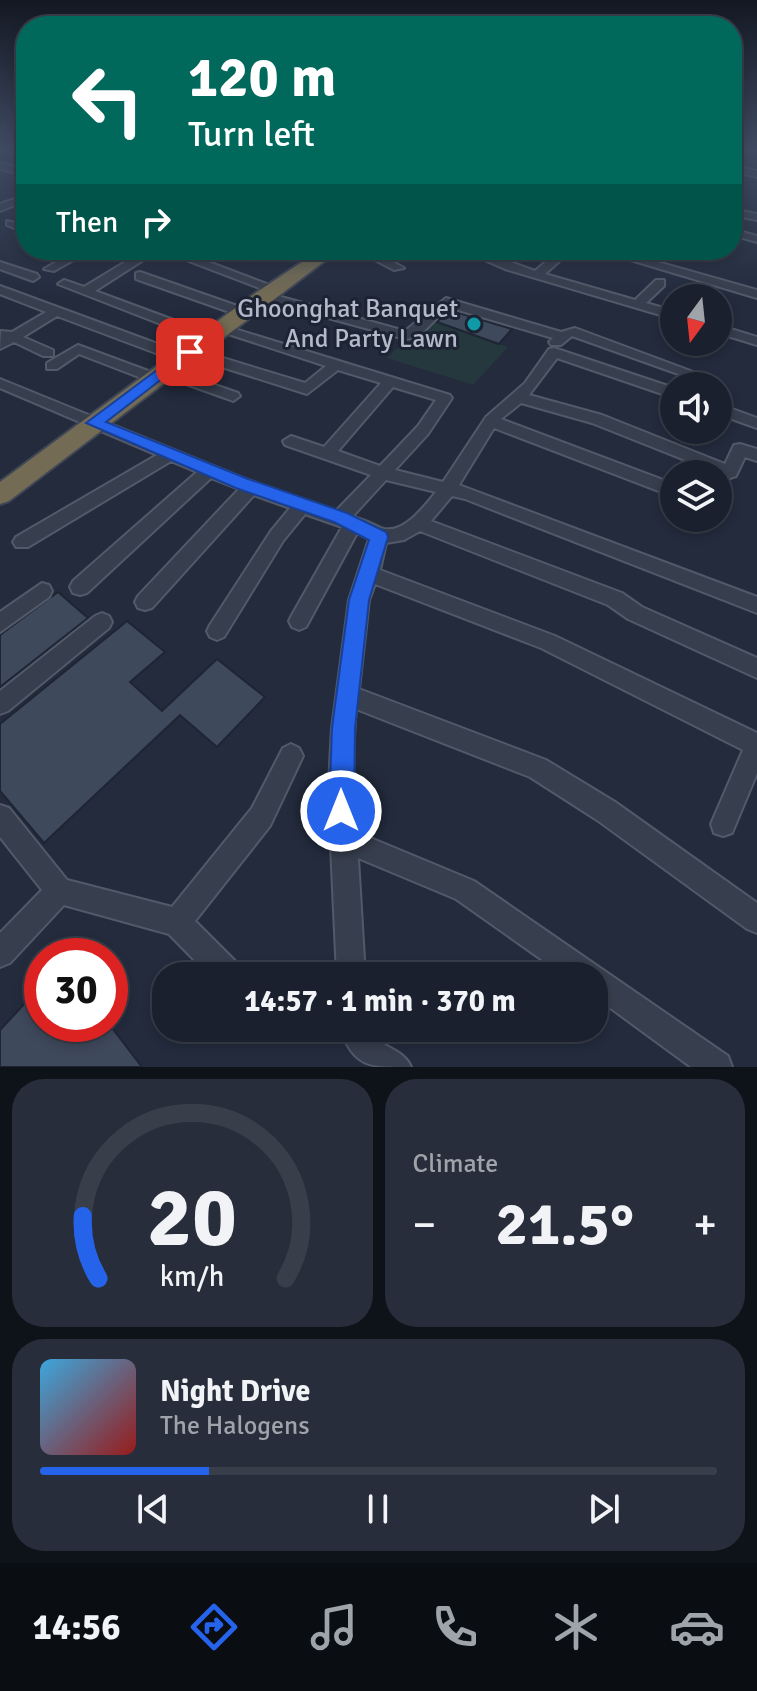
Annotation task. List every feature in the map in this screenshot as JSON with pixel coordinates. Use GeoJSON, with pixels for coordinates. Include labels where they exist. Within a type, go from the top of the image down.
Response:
{"type":"FeatureCollection","features":[{"type":"Feature","properties":{"kind":"highway"},"geometry":{"type":"LineString","coordinates":[[4,487],[316,260]]}},
{"type":"Feature","properties":{"kind":"street"},"geometry":{"type":"LineString","coordinates":[[11,223],[16,225]]}},
{"type":"Feature","properties":{"kind":"street"},"geometry":{"type":"LineString","coordinates":[[50,269],[64,260]]}},
{"type":"Feature","properties":{"kind":"street"},"geometry":{"type":"LineString","coordinates":[[87,291],[137,260]]}},
{"type":"Feature","properties":{"kind":"street"},"geometry":{"type":"LineString","coordinates":[[190,260],[268,293],[405,335],[413,334],[449,302],[562,336]]}},
{"type":"Feature","properties":{"kind":"street"},"geometry":{"type":"LineString","coordinates":[[382,260],[398,268]]}},
{"type":"Feature","properties":{"kind":"street"},"geometry":{"type":"LineString","coordinates":[[496,260],[660,311]]}},
{"type":"Feature","properties":{"kind":"street"},"geometry":{"type":"LineString","coordinates":[[537,275],[554,260]]}},
{"type":"Feature","properties":{"kind":"street"},"geometry":{"type":"LineString","coordinates":[[638,260],[757,294]]}},
{"type":"Feature","properties":{"kind":"street"},"geometry":{"type":"LineString","coordinates":[[0,265],[33,277]]}},
{"type":"Feature","properties":{"kind":"street"},"geometry":{"type":"LineString","coordinates":[[140,276],[242,312]]}},
{"type":"Feature","properties":{"kind":"street"},"geometry":{"type":"LineString","coordinates":[[638,304],[660,283]]}},
{"type":"Feature","properties":{"kind":"street"},"geometry":{"type":"LineString","coordinates":[[64,284],[214,333],[337,364],[445,398],[423,430],[383,473],[348,520],[314,598],[299,621]]}},
{"type":"Feature","properties":{"kind":"street"},"geometry":{"type":"LineString","coordinates":[[0,290],[186,355],[307,389],[337,364]]}},
{"type":"Feature","properties":{"kind":"street"},"geometry":{"type":"LineString","coordinates":[[4,338],[56,311]]}},
{"type":"Feature","properties":{"kind":"street"},"geometry":{"type":"LineString","coordinates":[[660,388],[550,349],[570,331],[686,372]]}},
{"type":"Feature","properties":{"kind":"street"},"geometry":{"type":"LineString","coordinates":[[732,333],[757,341]]}},
{"type":"Feature","properties":{"kind":"street"},"geometry":{"type":"LineString","coordinates":[[4,338],[50,359],[78,349],[233,396]]}},
{"type":"Feature","properties":{"kind":"street"},"geometry":{"type":"LineString","coordinates":[[1,385],[251,487],[348,520],[379,537],[397,537],[417,523],[447,489],[491,421],[535,381],[554,352]]}},
{"type":"Feature","properties":{"kind":"street"},"geometry":{"type":"LineString","coordinates":[[327,453],[391,380]]}},
{"type":"Feature","properties":{"kind":"street"},"geometry":{"type":"LineString","coordinates":[[518,397],[597,419],[730,472],[740,449],[757,455]]}},
{"type":"Feature","properties":{"kind":"street"},"geometry":{"type":"LineString","coordinates":[[732,414],[757,423]]}},
{"type":"Feature","properties":{"kind":"street"},"geometry":{"type":"LineString","coordinates":[[491,421],[660,486]]}},
{"type":"Feature","properties":{"kind":"street"},"geometry":{"type":"LineString","coordinates":[[291,441],[383,473],[447,489],[757,605]]}},
{"type":"Feature","properties":{"kind":"street"},"geometry":{"type":"LineString","coordinates":[[22,542],[170,454]]}},
{"type":"Feature","properties":{"kind":"street"},"geometry":{"type":"LineString","coordinates":[[80,587],[209,470]]}},
{"type":"Feature","properties":{"kind":"street"},"geometry":{"type":"LineString","coordinates":[[145,602],[251,487]]}},
{"type":"Feature","properties":{"kind":"street"},"geometry":{"type":"LineString","coordinates":[[217,631],[277,536],[303,504]]}},
{"type":"Feature","properties":{"kind":"street"},"geometry":{"type":"LineString","coordinates":[[417,523],[615,599],[635,613],[757,668]]}},
{"type":"Feature","properties":{"kind":"street"},"geometry":{"type":"LineString","coordinates":[[350,962],[341,838],[343,728],[359,600],[379,537]]}},
{"type":"Feature","properties":{"kind":"street"},"geometry":{"type":"LineString","coordinates":[[369,574],[548,642],[757,745],[723,824]]}},
{"type":"Feature","properties":{"kind":"street"},"geometry":{"type":"LineString","coordinates":[[0,623],[42,591]]}},
{"type":"Feature","properties":{"kind":"street"},"geometry":{"type":"LineString","coordinates":[[0,704],[102,622]]}},
{"type":"Feature","properties":{"kind":"street"},"geometry":{"type":"LineString","coordinates":[[349,696],[538,768],[606,811],[757,919]]}},
{"type":"Feature","properties":{"kind":"street"},"geometry":{"type":"LineString","coordinates":[[177,922],[261,817],[291,756]]}},
{"type":"Feature","properties":{"kind":"street"},"geometry":{"type":"LineString","coordinates":[[0,817],[59,891],[177,922],[216,962]]}},
{"type":"Feature","properties":{"kind":"street"},"geometry":{"type":"LineString","coordinates":[[341,838],[465,890],[569,962]]}},
{"type":"Feature","properties":{"kind":"street"},"geometry":{"type":"LineString","coordinates":[[0,953],[59,891]]}},
{"type":"Feature","properties":{"kind":"street"},"geometry":{"type":"LineString","coordinates":[[608,989],[717,1067]]}},
{"type":"Feature","properties":{"kind":"street"},"geometry":{"type":"LineString","coordinates":[[359,1042],[361,1047],[396,1067]]}},
{"type":"Feature","properties":{"kind":"shaded area"},"geometry":{"type":"Polygon","coordinates":[[[434,321],[508,347],[473,385],[387,358],[408,338],[415,340],[434,321]]]}},
{"type":"Feature","properties":{"kind":"building","name":"Ghoonghat Banquet And Party Lawn"},"geometry":{"type":"Polygon","coordinates":[[[449,310],[512,329],[499,344],[437,322],[449,310]]]}},
{"type":"Feature","properties":{"kind":"building"},"geometry":{"type":"Polygon","coordinates":[[[58,592],[88,618],[0,687],[0,635],[58,592]]]}},
{"type":"Feature","properties":{"kind":"building"},"geometry":{"type":"Polygon","coordinates":[[[127,621],[165,652],[130,682],[162,711],[217,659],[265,697],[217,747],[180,715],[44,843],[0,791],[0,724],[127,621]]]}},
{"type":"Feature","properties":{"kind":"building"},"geometry":{"type":"Polygon","coordinates":[[[24,1004],[24,1042],[123,1042],[142,1067],[0,1067],[0,1030],[24,1004]]]}},
{"type":"Feature","properties":{"kind":"place","name":"Ghoonghat Banquet And Party Lawn"},"geometry":{"type":"Point","coordinates":[474,324]}},
{"type":"Feature","properties":{"kind":"route"},"geometry":{"type":"LineString","coordinates":[[190,352],[94,423],[242,484],[341,517],[379,537],[359,600],[343,728],[341,811]]}}]}
